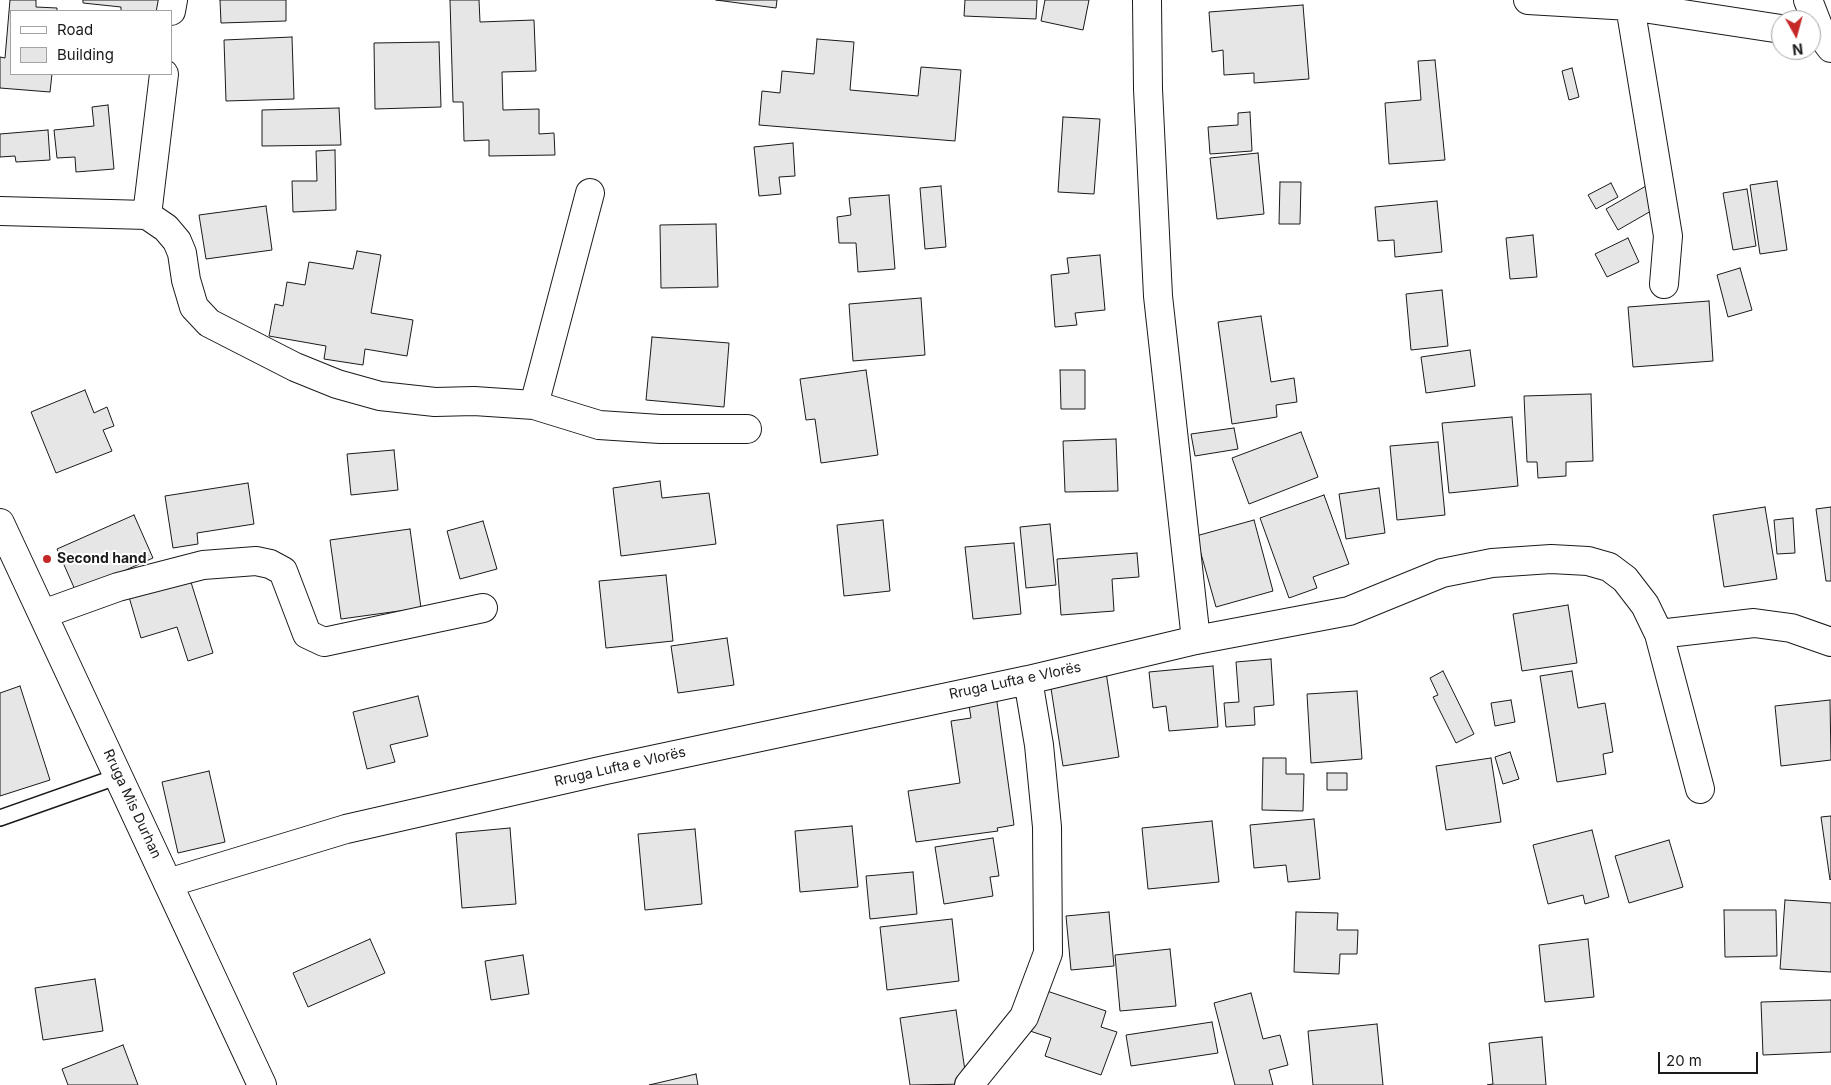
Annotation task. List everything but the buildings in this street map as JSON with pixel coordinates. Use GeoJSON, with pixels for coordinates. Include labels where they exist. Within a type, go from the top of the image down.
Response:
{"type":"FeatureCollection","features":[{"type":"Feature","properties":{"kind":"street"},"geometry":{"type":"LineString","coordinates":[[1146,0],[1148,89],[1158,296],[1196,640]]}},
{"type":"Feature","properties":{"kind":"street"},"geometry":{"type":"LineString","coordinates":[[1528,0],[1630,6],[1771,27]]}},
{"type":"Feature","properties":{"kind":"street"},"geometry":{"type":"LineString","coordinates":[[1630,6],[1668,236],[1664,284]]}},
{"type":"Feature","properties":{"kind":"street"},"geometry":{"type":"LineString","coordinates":[[146,215],[164,75]]}},
{"type":"Feature","properties":{"kind":"street"},"geometry":{"type":"LineString","coordinates":[[534,405],[590,193]]}},
{"type":"Feature","properties":{"kind":"street"},"geometry":{"type":"LineString","coordinates":[[0,211],[146,215],[166,228],[176,241],[182,253],[186,280],[194,307],[209,323],[228,334],[337,384],[380,396],[435,402],[474,401],[534,405],[599,425],[660,429],[747,429]]}},
{"type":"Feature","properties":{"kind":"street","name":"Rruga Mis Durhan"},"geometry":{"type":"LineString","coordinates":[[0,523],[7,557],[44,614],[262,1085]]}},
{"type":"Feature","properties":{"kind":"street","name":"Rruga Lufta e Vlorës"},"geometry":{"type":"LineString","coordinates":[[168,883],[346,829],[605,770],[1028,680],[1196,640],[1349,611],[1442,573],[1492,563],[1551,559],[1588,561],[1609,567],[1625,579],[1645,604],[1659,634],[1700,789]]}},
{"type":"Feature","properties":{"kind":"street"},"geometry":{"type":"LineString","coordinates":[[44,614],[118,587],[203,565],[256,561],[270,564],[283,571],[307,634],[324,642],[483,608]]}},
{"type":"Feature","properties":{"kind":"street"},"geometry":{"type":"LineString","coordinates":[[1659,634],[1754,624],[1791,628],[1831,642]]}},
{"type":"Feature","properties":{"kind":"street"},"geometry":{"type":"LineString","coordinates":[[969,1085],[1024,1017],[1048,953],[1047,827],[1039,745],[1028,680]]}},
{"type":"Feature","properties":{"kind":"lane"},"geometry":{"type":"LineString","coordinates":[[0,818],[119,776]]}},
{"type":"Feature","properties":{"kind":"place","name":"Second hand"},"geometry":{"type":"Point","coordinates":[47,559]}}]}
